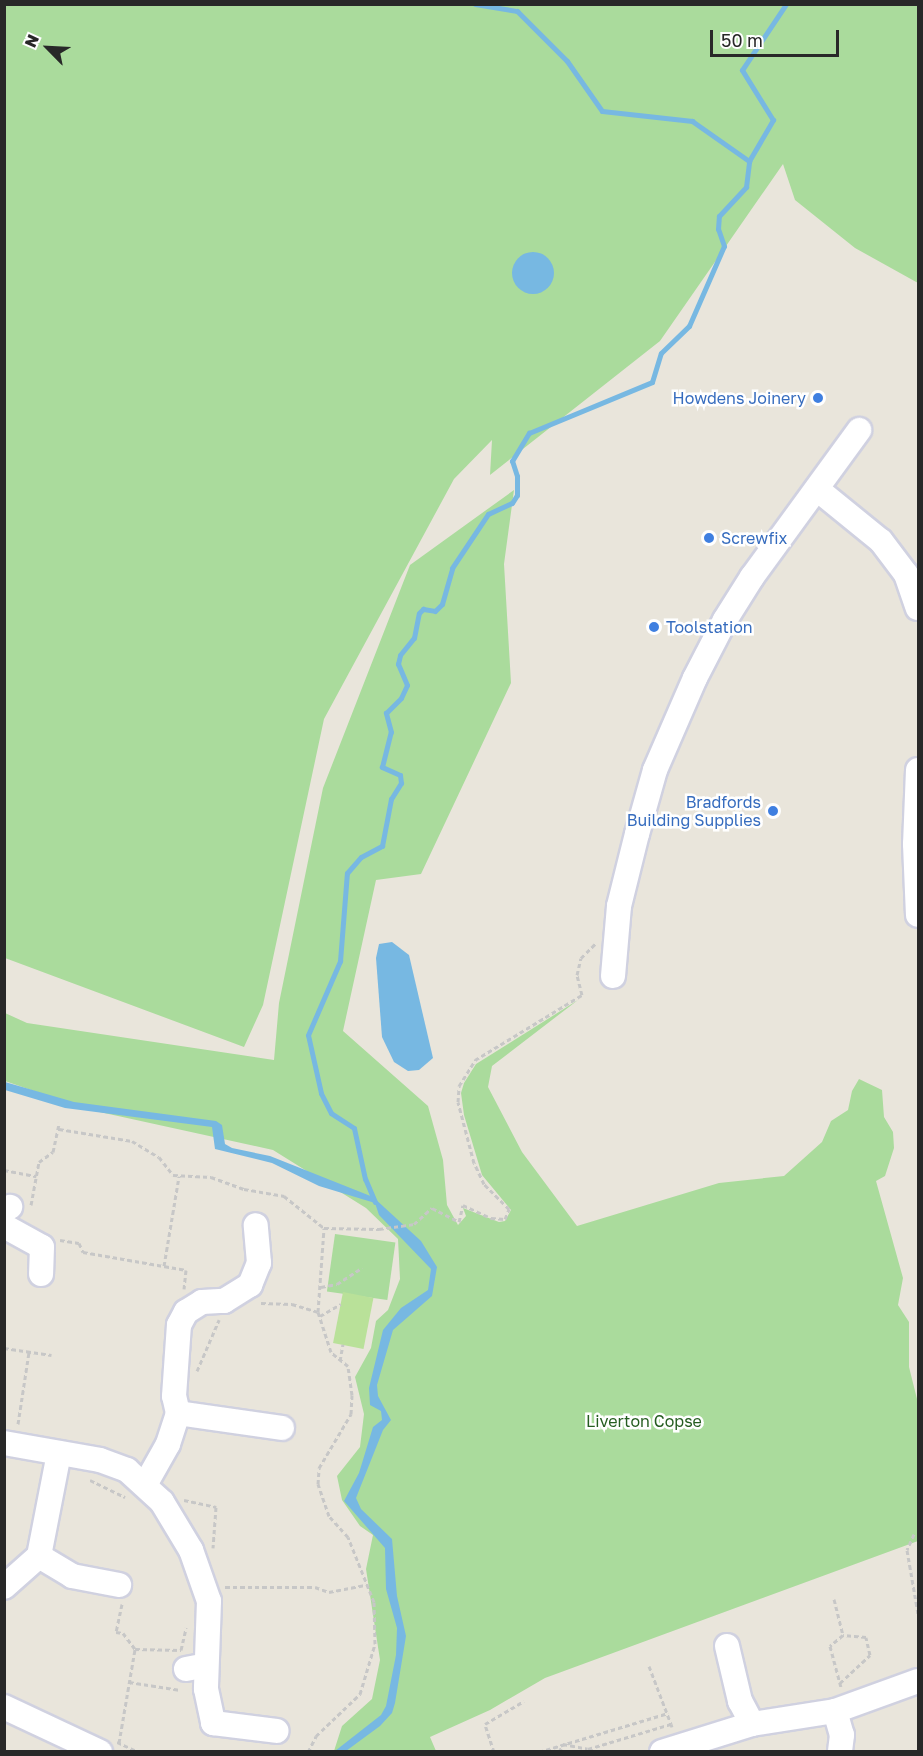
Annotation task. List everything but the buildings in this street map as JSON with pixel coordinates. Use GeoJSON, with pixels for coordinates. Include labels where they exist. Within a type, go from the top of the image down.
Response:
{"type":"FeatureCollection","features":[{"type":"Feature","properties":{"kind":"street"},"geometry":{"type":"LineString","coordinates":[[613,976],[619,906],[655,770],[725,620],[859,430]]}},
{"type":"Feature","properties":{"kind":"street"},"geometry":{"type":"LineString","coordinates":[[817,489],[881,541],[906,574],[918,608]]}},
{"type":"Feature","properties":{"kind":"street"},"geometry":{"type":"LineString","coordinates":[[918,770],[918,915]]}},
{"type":"Feature","properties":{"kind":"street"},"geometry":{"type":"LineString","coordinates":[[12,1215],[42,1247],[41,1274]]}},
{"type":"Feature","properties":{"kind":"street"},"geometry":{"type":"LineString","coordinates":[[140,1494],[168,1444],[178,1413],[174,1396],[179,1325],[186,1312],[211,1309],[250,1285],[259,1263],[256,1224]]}},
{"type":"Feature","properties":{"kind":"street"},"geometry":{"type":"LineString","coordinates":[[178,1413],[282,1428]]}},
{"type":"Feature","properties":{"kind":"street"},"geometry":{"type":"LineString","coordinates":[[11,1437],[57,1462],[127,1470],[140,1494],[173,1516],[204,1581],[209,1601],[196,1667],[207,1695],[213,1723],[220,1727],[277,1731]]}},
{"type":"Feature","properties":{"kind":"street"},"geometry":{"type":"LineString","coordinates":[[4,1587],[39,1556],[57,1462]]}},
{"type":"Feature","properties":{"kind":"street"},"geometry":{"type":"LineString","coordinates":[[39,1556],[72,1576],[119,1585]]}},
{"type":"Feature","properties":{"kind":"street"},"geometry":{"type":"LineString","coordinates":[[727,1646],[740,1701],[752,1724]]}},
{"type":"Feature","properties":{"kind":"street"},"geometry":{"type":"LineString","coordinates":[[670,1741],[752,1724],[918,1681]]}},
{"type":"Feature","properties":{"kind":"street"},"geometry":{"type":"LineString","coordinates":[[840,1700],[842,1735],[840,1752]]}},
{"type":"Feature","properties":{"kind":"street"},"geometry":{"type":"LineString","coordinates":[[4,1707],[67,1745],[109,1747]]}},
{"type":"Feature","properties":{"kind":"path"},"geometry":{"type":"LineString","coordinates":[[59,1129],[132,1141],[159,1157],[179,1176],[211,1177],[244,1189],[284,1196],[324,1228],[379,1229],[414,1224],[432,1208],[456,1222],[462,1220],[463,1205],[491,1218],[505,1219],[509,1214],[499,1196],[478,1174],[458,1102],[459,1086],[475,1060],[582,995],[577,975],[581,958],[601,941]]}},
{"type":"Feature","properties":{"kind":"path"},"geometry":{"type":"LineString","coordinates":[[12,1215],[36,1176],[39,1162],[53,1152],[59,1123]]}},
{"type":"Feature","properties":{"kind":"path"},"geometry":{"type":"LineString","coordinates":[[4,1170],[36,1176]]}},
{"type":"Feature","properties":{"kind":"path"},"geometry":{"type":"LineString","coordinates":[[164,1266],[179,1176]]}},
{"type":"Feature","properties":{"kind":"path"},"geometry":{"type":"LineString","coordinates":[[308,1752],[316,1736],[360,1694],[375,1644],[376,1623],[374,1602],[348,1537],[329,1516],[318,1484],[319,1468],[351,1414],[348,1366],[331,1352],[319,1314],[324,1228]]}},
{"type":"Feature","properties":{"kind":"path"},"geometry":{"type":"LineString","coordinates":[[57,1239],[79,1244],[83,1252],[186,1270],[183,1288],[211,1309],[215,1336],[194,1377]]}},
{"type":"Feature","properties":{"kind":"path"},"geometry":{"type":"LineString","coordinates":[[321,1287],[337,1284],[362,1268]]}},
{"type":"Feature","properties":{"kind":"path"},"geometry":{"type":"LineString","coordinates":[[251,1303],[292,1305],[319,1314],[341,1304]]}},
{"type":"Feature","properties":{"kind":"path"},"geometry":{"type":"LineString","coordinates":[[340,1361],[343,1344]]}},
{"type":"Feature","properties":{"kind":"path"},"geometry":{"type":"LineString","coordinates":[[4,1348],[51,1355]]}},
{"type":"Feature","properties":{"kind":"path"},"geometry":{"type":"LineString","coordinates":[[11,1437],[29,1352]]}},
{"type":"Feature","properties":{"kind":"path"},"geometry":{"type":"LineString","coordinates":[[57,1462],[101,1484],[140,1494]]}},
{"type":"Feature","properties":{"kind":"path"},"geometry":{"type":"LineString","coordinates":[[179,1499],[216,1507],[212,1554]]}},
{"type":"Feature","properties":{"kind":"path"},"geometry":{"type":"LineString","coordinates":[[914,1534],[907,1550],[918,1614]]}},
{"type":"Feature","properties":{"kind":"path"},"geometry":{"type":"LineString","coordinates":[[204,1581],[213,1576],[218,1587],[315,1587],[329,1592],[366,1585]]}},
{"type":"Feature","properties":{"kind":"path"},"geometry":{"type":"LineString","coordinates":[[109,1747],[129,1682],[135,1649],[123,1633],[116,1632],[123,1596],[119,1585]]}},
{"type":"Feature","properties":{"kind":"path"},"geometry":{"type":"LineString","coordinates":[[834,1599],[843,1635]]}},
{"type":"Feature","properties":{"kind":"path"},"geometry":{"type":"LineString","coordinates":[[135,1649],[180,1650],[189,1619]]}},
{"type":"Feature","properties":{"kind":"path"},"geometry":{"type":"LineString","coordinates":[[843,1635],[866,1637],[870,1655],[840,1700],[830,1646],[843,1635]]}},
{"type":"Feature","properties":{"kind":"path"},"geometry":{"type":"LineString","coordinates":[[564,1744],[588,1749],[670,1741],[668,1713],[649,1666]]}},
{"type":"Feature","properties":{"kind":"path"},"geometry":{"type":"LineString","coordinates":[[129,1682],[207,1695]]}},
{"type":"Feature","properties":{"kind":"path"},"geometry":{"type":"LineString","coordinates":[[495,1752],[485,1724],[524,1701]]}},
{"type":"Feature","properties":{"kind":"path"},"geometry":{"type":"LineString","coordinates":[[539,1752],[668,1713]]}},
{"type":"Feature","properties":{"kind":"path"},"geometry":{"type":"LineString","coordinates":[[559,1752],[564,1744]]}},
{"type":"Feature","properties":{"kind":"green space"},"geometry":{"type":"Polygon","coordinates":[[[4,5],[918,5],[918,283],[855,248],[795,200],[783,164],[660,341],[490,475],[492,440],[454,479],[324,719],[263,1005],[244,1047],[5,958],[4,5]]]}},
{"type":"Feature","properties":{"kind":"green space","name":"Liverton Copse"},"geometry":{"type":"Polygon","coordinates":[[[514,490],[504,564],[511,683],[421,874],[376,880],[343,1031],[428,1106],[443,1160],[447,1205],[458,1225],[466,1216],[463,1208],[499,1222],[505,1221],[511,1210],[482,1175],[464,1115],[461,1093],[464,1083],[476,1064],[578,1000],[492,1066],[488,1087],[522,1152],[577,1226],[719,1183],[784,1176],[822,1142],[831,1121],[848,1110],[852,1091],[859,1079],[882,1090],[884,1117],[893,1132],[894,1148],[885,1176],[876,1181],[903,1278],[898,1305],[909,1322],[909,1367],[918,1403],[918,1541],[545,1678],[490,1710],[430,1737],[436,1751],[334,1751],[342,1726],[372,1699],[380,1660],[366,1569],[373,1535],[360,1526],[342,1500],[337,1476],[360,1447],[364,1414],[355,1377],[371,1348],[376,1321],[388,1310],[400,1279],[398,1239],[366,1208],[273,1150],[86,1109],[5,1081],[5,1013],[27,1023],[274,1060],[279,1003],[323,788],[410,565],[514,490]]]}},
{"type":"Feature","properties":{"kind":"green space"},"geometry":{"type":"Polygon","coordinates":[[[335,1234],[395,1242],[387,1300],[327,1291],[335,1234]]]}},
{"type":"Feature","properties":{"kind":"green space"},"geometry":{"type":"Polygon","coordinates":[[[343,1292],[373,1298],[364,1349],[333,1343],[343,1292]]]}},
{"type":"Feature","properties":{"kind":"water"},"geometry":{"type":"Polygon","coordinates":[[[533,252],[548,258],[554,273],[548,288],[533,294],[518,288],[512,273],[518,258],[533,252]]]}},
{"type":"Feature","properties":{"kind":"water"},"geometry":{"type":"Polygon","coordinates":[[[392,942],[409,955],[433,1058],[419,1070],[408,1071],[394,1062],[382,1037],[376,958],[379,944],[392,942]]]}},
{"type":"Feature","properties":{"kind":"water"},"geometry":{"type":"Polygon","coordinates":[[[5,1082],[74,1102],[216,1121],[222,1125],[225,1144],[232,1148],[270,1156],[373,1197],[421,1241],[437,1267],[432,1296],[393,1330],[377,1385],[378,1396],[391,1420],[383,1430],[356,1498],[361,1509],[392,1539],[397,1596],[406,1636],[395,1703],[392,1713],[380,1726],[346,1751],[335,1751],[381,1715],[386,1706],[396,1655],[397,1628],[386,1589],[385,1548],[344,1501],[359,1473],[373,1427],[382,1420],[381,1411],[370,1405],[369,1388],[383,1330],[401,1308],[428,1290],[431,1269],[379,1215],[375,1203],[319,1186],[272,1163],[215,1149],[212,1127],[65,1108],[5,1090],[5,1082]]]}},
{"type":"Feature","properties":{"kind":"waterway"},"geometry":{"type":"LineString","coordinates":[[475,4],[517,11],[567,61],[602,111],[692,121],[749,161]]}},
{"type":"Feature","properties":{"kind":"waterway"},"geometry":{"type":"LineString","coordinates":[[375,1202],[365,1179],[354,1128],[331,1113],[321,1093],[308,1035],[340,961],[347,873],[361,857],[382,846],[391,799],[401,783],[400,775],[382,767],[391,732],[386,713],[401,698],[407,685],[398,664],[400,655],[414,638],[419,613],[423,609],[435,611],[442,604],[452,568],[488,514],[512,503],[517,495],[517,476],[512,461],[529,433],[652,382],[661,353],[689,326],[724,246],[718,229],[719,216],[746,187],[749,161],[773,120],[742,70],[786,4]]}},
{"type":"Feature","properties":{"kind":"place","name":"Howdens Joinery"},"geometry":{"type":"Point","coordinates":[818,398]}},
{"type":"Feature","properties":{"kind":"place","name":"Screwfix"},"geometry":{"type":"Point","coordinates":[709,538]}},
{"type":"Feature","properties":{"kind":"place","name":"Toolstation"},"geometry":{"type":"Point","coordinates":[654,627]}},
{"type":"Feature","properties":{"kind":"place","name":"Bradfords Building Supplies"},"geometry":{"type":"Point","coordinates":[773,811]}}]}
